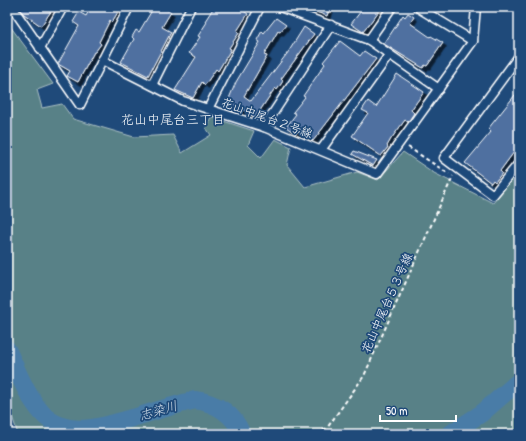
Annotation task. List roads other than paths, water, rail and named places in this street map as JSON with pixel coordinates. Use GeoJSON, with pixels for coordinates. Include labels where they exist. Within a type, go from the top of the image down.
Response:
{"type":"FeatureCollection","features":[{"type":"Feature","properties":{"kind":"street"},"geometry":{"type":"LineString","coordinates":[[12,7],[80,105],[129,7]]}},
{"type":"Feature","properties":{"kind":"street"},"geometry":{"type":"LineString","coordinates":[[40,48],[63,7]]}},
{"type":"Feature","properties":{"kind":"street"},"geometry":{"type":"LineString","coordinates":[[152,85],[191,7]]}},
{"type":"Feature","properties":{"kind":"street"},"geometry":{"type":"LineString","coordinates":[[208,109],[260,7]]}},
{"type":"Feature","properties":{"kind":"street"},"geometry":{"type":"LineString","coordinates":[[280,7],[369,40],[439,89]]}},
{"type":"Feature","properties":{"kind":"street"},"geometry":{"type":"LineString","coordinates":[[369,40],[392,7]]}},
{"type":"Feature","properties":{"kind":"street"},"geometry":{"type":"LineString","coordinates":[[417,7],[473,41],[476,7]]}},
{"type":"Feature","properties":{"kind":"street"},"geometry":{"type":"LineString","coordinates":[[264,127],[331,25]]}},
{"type":"Feature","properties":{"kind":"street","name":"花山中尾台２号線"},"geometry":{"type":"LineString","coordinates":[[102,60],[183,101],[264,127],[377,174],[473,41]]}},
{"type":"Feature","properties":{"kind":"street"},"geometry":{"type":"LineString","coordinates":[[321,150],[389,55]]}},
{"type":"Feature","properties":{"kind":"street"},"geometry":{"type":"LineString","coordinates":[[519,56],[444,158],[493,195],[519,163]]}},
{"type":"Feature","properties":{"kind":"waterway","name":"志染川"},"geometry":{"type":"LineString","coordinates":[[7,349],[22,382],[36,406],[52,422],[63,427],[76,429],[102,426],[195,400],[203,401],[223,410],[234,420],[242,434]]}},
{"type":"Feature","properties":{"kind":"waterway","name":"志染川"},"geometry":{"type":"LineString","coordinates":[[450,434],[482,413],[519,381]]}},
{"type":"Feature","properties":{"kind":"district","name":"花山中尾台三丁目"},"geometry":{"type":"Point","coordinates":[173,119]}}]}
